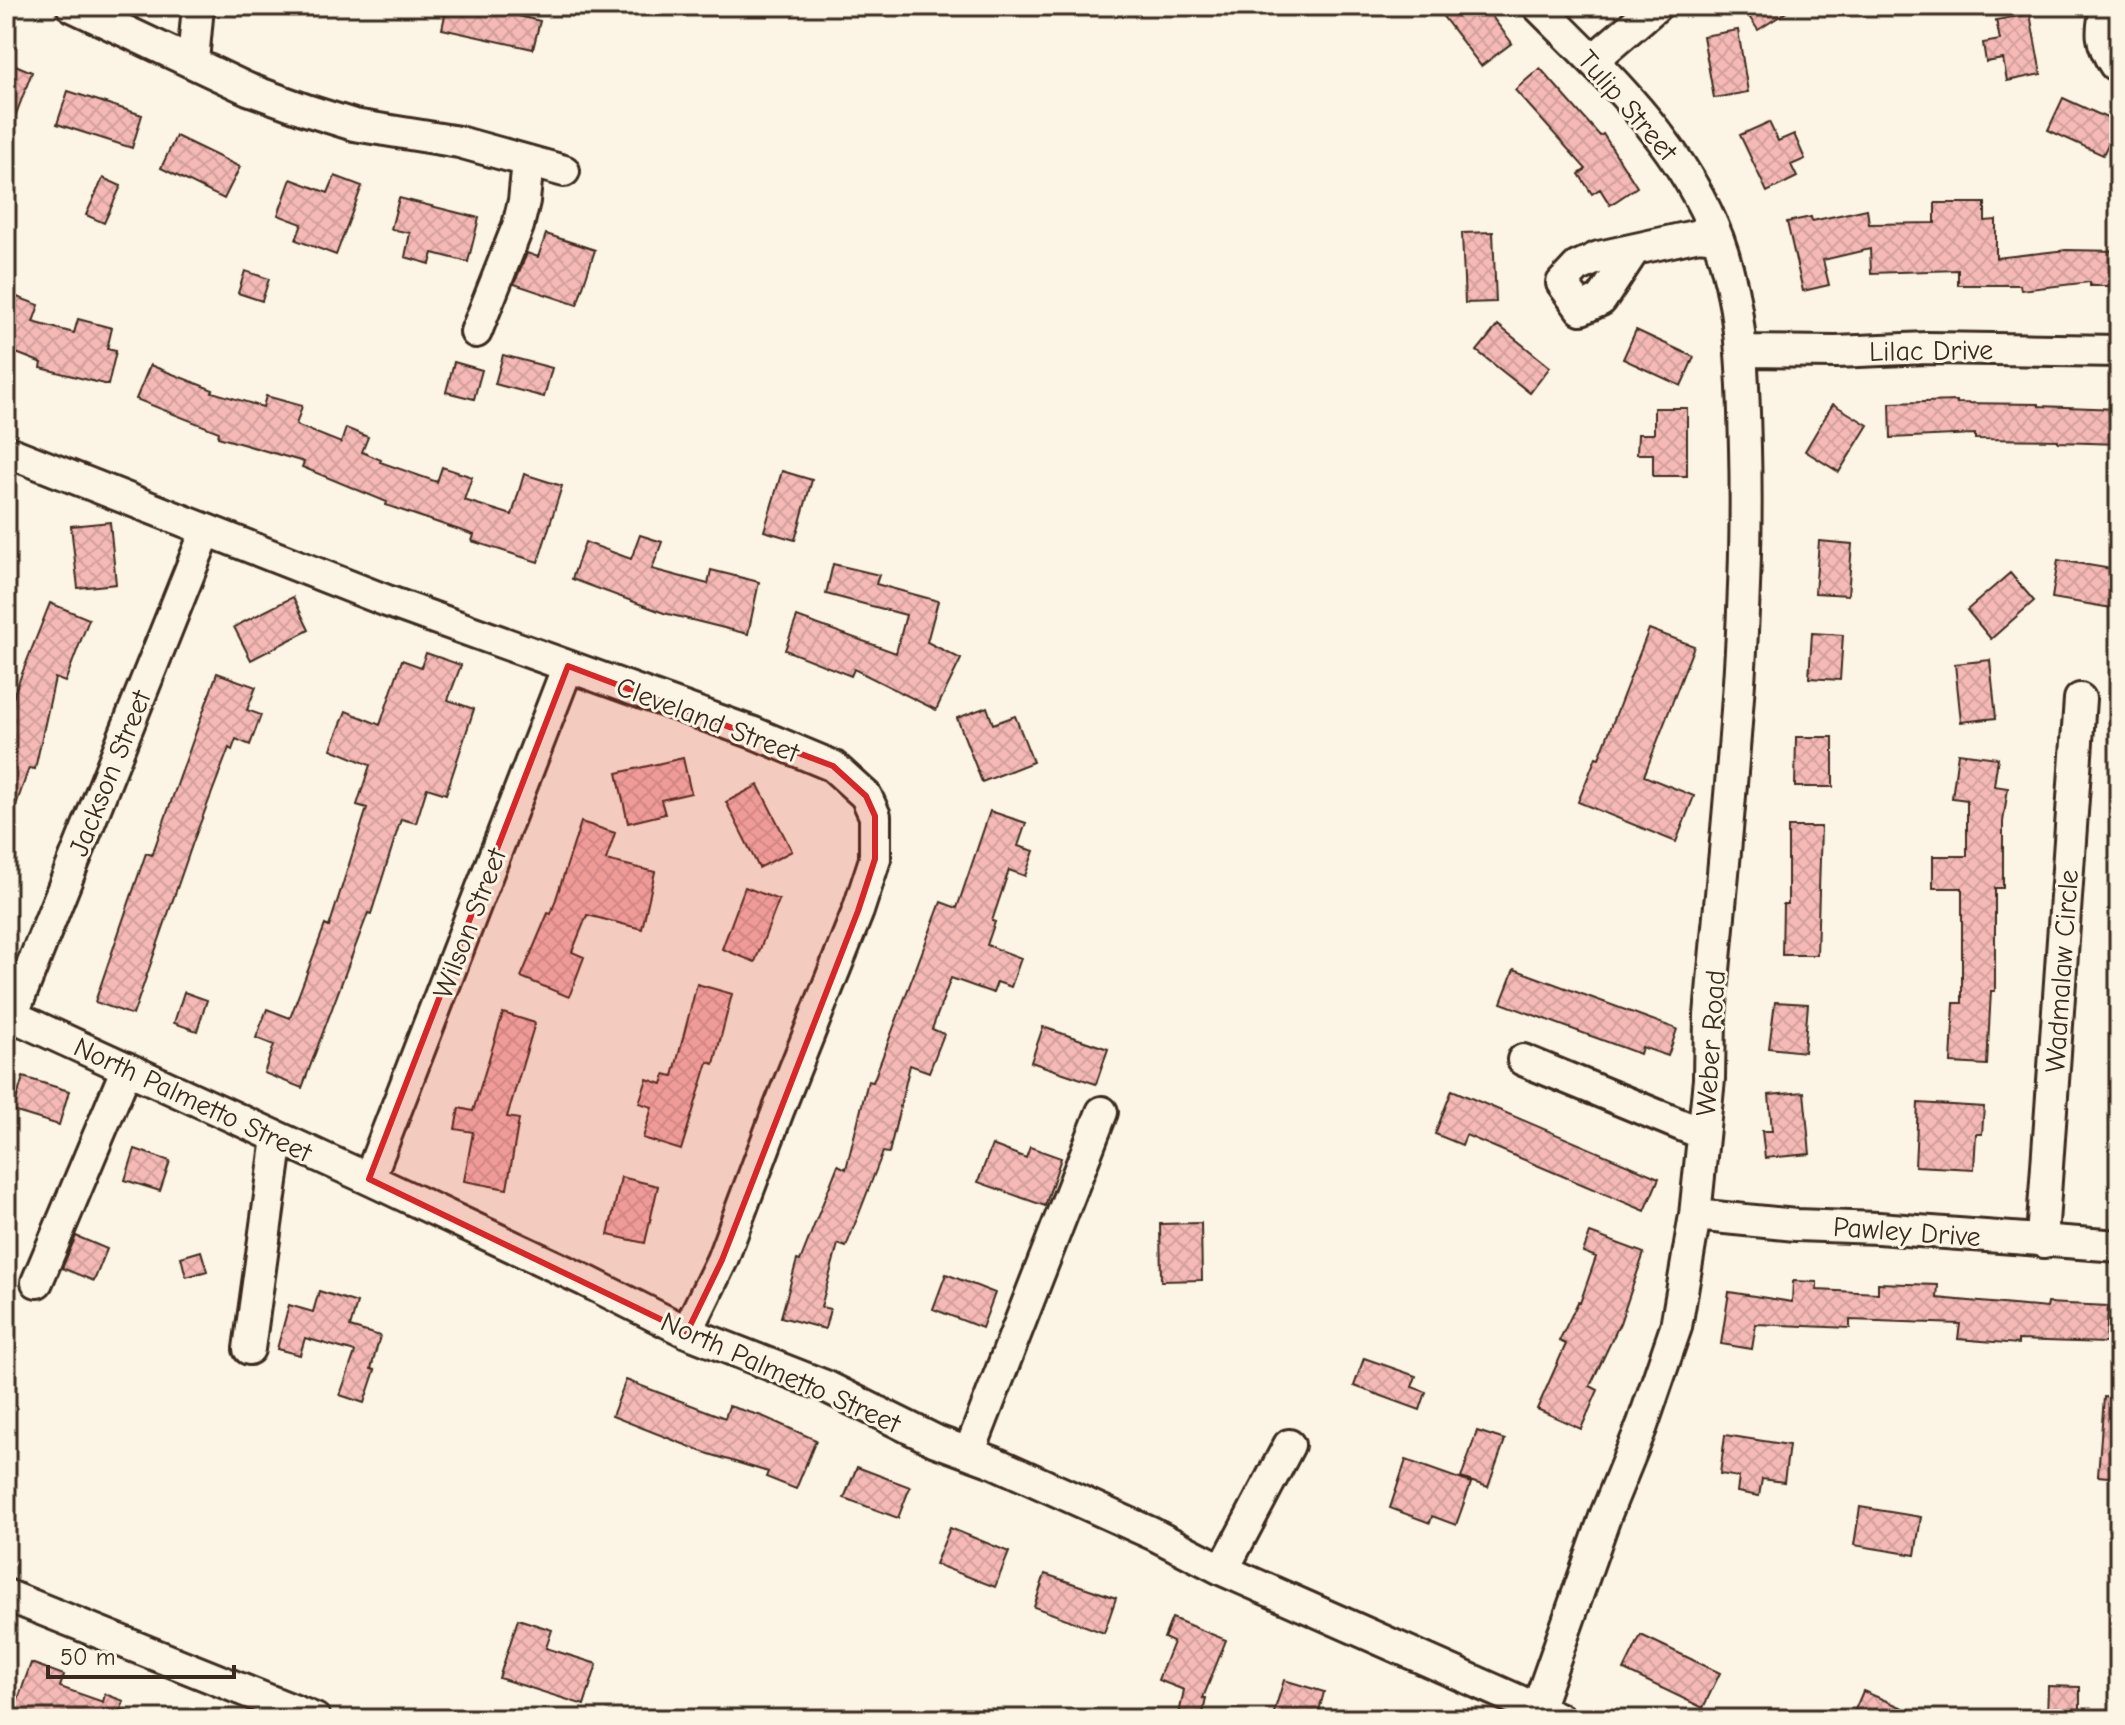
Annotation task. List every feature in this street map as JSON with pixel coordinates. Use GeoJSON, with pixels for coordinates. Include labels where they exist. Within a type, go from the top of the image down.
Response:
{"type":"FeatureCollection","features":[{"type":"Feature","properties":{"kind":"street"},"geometry":{"type":"LineString","coordinates":[[72,6],[248,89],[354,125],[459,142],[564,171]]}},
{"type":"Feature","properties":{"kind":"street"},"geometry":{"type":"LineString","coordinates":[[193,61],[198,6]]}},
{"type":"Feature","properties":{"kind":"street","name":"Tulip Street"},"geometry":{"type":"LineString","coordinates":[[1538,6],[1623,90],[1678,160],[1717,237],[1738,314],[1743,351]]}},
{"type":"Feature","properties":{"kind":"street"},"geometry":{"type":"LineString","coordinates":[[1593,60],[1656,6]]}},
{"type":"Feature","properties":{"kind":"street"},"geometry":{"type":"LineString","coordinates":[[2107,6],[2102,24],[2104,48],[2115,65],[2119,64]]}},
{"type":"Feature","properties":{"kind":"street"},"geometry":{"type":"LineString","coordinates":[[476,332],[518,226],[528,161]]}},
{"type":"Feature","properties":{"kind":"street"},"geometry":{"type":"LineString","coordinates":[[1634,250],[1699,235],[1717,237]]}},
{"type":"Feature","properties":{"kind":"street","name":"Lilac Drive"},"geometry":{"type":"LineString","coordinates":[[1743,351],[1836,352],[1927,348],[2119,351]]}},
{"type":"Feature","properties":{"kind":"street","name":"Weber Road"},"geometry":{"type":"LineString","coordinates":[[1548,1714],[1606,1514],[1642,1426],[1676,1327],[1695,1215],[1744,622],[1746,505],[1743,351]]}},
{"type":"Feature","properties":{"kind":"street","name":"Cleveland Street"},"geometry":{"type":"LineString","coordinates":[[6,451],[387,601],[742,728],[833,766],[866,796],[875,816],[877,834],[875,859],[858,911],[722,1260],[687,1332]]}},
{"type":"Feature","properties":{"kind":"street","name":"Jackson Street"},"geometry":{"type":"LineString","coordinates":[[9,1014],[206,531]]}},
{"type":"Feature","properties":{"kind":"street","name":"Wilson Street"},"geometry":{"type":"LineString","coordinates":[[369,1179],[568,666]]}},
{"type":"Feature","properties":{"kind":"street","name":"Wadmalaw Circle"},"geometry":{"type":"LineString","coordinates":[[2044,1242],[2080,699]]}},
{"type":"Feature","properties":{"kind":"street","name":"North Palmetto Street"},"geometry":{"type":"LineString","coordinates":[[9,1014],[369,1179],[687,1332],[825,1386],[877,1414],[1153,1534],[1223,1570],[1548,1714]]}},
{"type":"Feature","properties":{"kind":"street"},"geometry":{"type":"LineString","coordinates":[[1523,1060],[1703,1134]]}},
{"type":"Feature","properties":{"kind":"street"},"geometry":{"type":"LineString","coordinates":[[37,1282],[127,1068]]}},
{"type":"Feature","properties":{"kind":"street"},"geometry":{"type":"LineString","coordinates":[[969,1453],[1102,1112]]}},
{"type":"Feature","properties":{"kind":"street"},"geometry":{"type":"LineString","coordinates":[[249,1349],[278,1138]]}},
{"type":"Feature","properties":{"kind":"street","name":"Pawley Drive"},"geometry":{"type":"LineString","coordinates":[[1695,1215],[1796,1225],[2119,1246]]}},
{"type":"Feature","properties":{"kind":"street"},"geometry":{"type":"LineString","coordinates":[[1223,1570],[1289,1445]]}},
{"type":"Feature","properties":{"kind":"street"},"geometry":{"type":"LineString","coordinates":[[6,1595],[315,1719]]}},
{"type":"Feature","properties":{"kind":"highlighted area"},"geometry":{"type":"Polygon","coordinates":[[[568,666],[833,766],[866,796],[875,816],[875,859],[858,911],[722,1260],[687,1332],[369,1179],[568,666]]]}},
{"type":"Feature","properties":{"kind":"building"},"geometry":{"type":"Polygon","coordinates":[[[447,6],[508,6],[506,13],[540,21],[533,49],[442,29],[447,6]]]}},
{"type":"Feature","properties":{"kind":"building"},"geometry":{"type":"Polygon","coordinates":[[[1435,6],[1484,6],[1512,43],[1481,66],[1435,6]]]}},
{"type":"Feature","properties":{"kind":"building"},"geometry":{"type":"Polygon","coordinates":[[[1742,6],[1796,6],[1758,30],[1742,6]]]}},
{"type":"Feature","properties":{"kind":"building"},"geometry":{"type":"Polygon","coordinates":[[[2030,14],[2041,74],[2007,81],[2003,59],[1986,62],[1983,43],[2000,40],[1996,20],[2030,14]]]}},
{"type":"Feature","properties":{"kind":"building"},"geometry":{"type":"Polygon","coordinates":[[[1738,30],[1748,92],[1714,98],[1703,36],[1738,30]]]}},
{"type":"Feature","properties":{"kind":"building"},"geometry":{"type":"Polygon","coordinates":[[[6,61],[32,72],[8,135],[6,135],[6,61]]]}},
{"type":"Feature","properties":{"kind":"building"},"geometry":{"type":"Polygon","coordinates":[[[1540,68],[1600,136],[1603,134],[1637,187],[1610,205],[1600,189],[1592,194],[1579,174],[1586,169],[1515,90],[1540,68]]]}},
{"type":"Feature","properties":{"kind":"building"},"geometry":{"type":"Polygon","coordinates":[[[68,91],[142,115],[132,148],[57,124],[68,91]]]}},
{"type":"Feature","properties":{"kind":"building"},"geometry":{"type":"Polygon","coordinates":[[[2063,98],[2118,123],[2103,155],[2048,130],[2063,98]]]}},
{"type":"Feature","properties":{"kind":"building"},"geometry":{"type":"Polygon","coordinates":[[[1769,122],[1778,141],[1794,134],[1805,159],[1791,165],[1797,177],[1767,192],[1740,135],[1769,122]]]}},
{"type":"Feature","properties":{"kind":"building"},"geometry":{"type":"Polygon","coordinates":[[[176,136],[240,167],[224,199],[161,168],[176,136]]]}},
{"type":"Feature","properties":{"kind":"building"},"geometry":{"type":"Polygon","coordinates":[[[335,176],[362,186],[336,255],[296,240],[302,224],[278,215],[291,179],[328,193],[335,176]]]}},
{"type":"Feature","properties":{"kind":"building"},"geometry":{"type":"Polygon","coordinates":[[[103,178],[121,186],[104,223],[86,215],[103,178]]]}},
{"type":"Feature","properties":{"kind":"building"},"geometry":{"type":"Polygon","coordinates":[[[399,198],[479,218],[468,262],[433,253],[430,264],[405,257],[410,233],[391,229],[399,198]]]}},
{"type":"Feature","properties":{"kind":"building"},"geometry":{"type":"Polygon","coordinates":[[[1935,203],[1985,203],[1985,221],[1996,220],[1996,258],[2066,250],[2119,251],[2119,286],[2090,286],[2090,282],[2021,290],[2020,285],[1958,285],[1958,270],[1871,273],[1870,249],[1823,260],[1829,285],[1803,291],[1787,222],[1811,217],[1812,221],[1867,209],[1869,224],[1935,223],[1935,203]]]}},
{"type":"Feature","properties":{"kind":"building"},"geometry":{"type":"Polygon","coordinates":[[[1493,232],[1496,302],[1465,303],[1462,233],[1493,232]]]}},
{"type":"Feature","properties":{"kind":"building"},"geometry":{"type":"Polygon","coordinates":[[[546,234],[595,250],[577,305],[514,284],[527,253],[538,257],[546,234]]]}},
{"type":"Feature","properties":{"kind":"building"},"geometry":{"type":"Polygon","coordinates":[[[245,271],[269,279],[262,301],[238,293],[245,271]]]}},
{"type":"Feature","properties":{"kind":"building"},"geometry":{"type":"Polygon","coordinates":[[[6,293],[39,305],[33,322],[74,333],[78,319],[112,328],[107,349],[116,351],[108,385],[41,368],[42,363],[6,349],[6,293]]]}},
{"type":"Feature","properties":{"kind":"building"},"geometry":{"type":"Polygon","coordinates":[[[1498,325],[1550,367],[1530,393],[1477,351],[1498,325]]]}},
{"type":"Feature","properties":{"kind":"building"},"geometry":{"type":"Polygon","coordinates":[[[1636,330],[1694,357],[1681,386],[1623,359],[1636,330]]]}},
{"type":"Feature","properties":{"kind":"building"},"geometry":{"type":"Polygon","coordinates":[[[503,355],[552,368],[544,397],[495,384],[503,355]]]}},
{"type":"Feature","properties":{"kind":"building"},"geometry":{"type":"Polygon","coordinates":[[[454,362],[482,370],[474,399],[446,392],[454,362]]]}},
{"type":"Feature","properties":{"kind":"building"},"geometry":{"type":"Polygon","coordinates":[[[150,365],[212,392],[263,407],[266,396],[302,406],[296,425],[341,443],[346,428],[368,437],[362,452],[380,462],[437,482],[442,467],[472,477],[464,500],[512,515],[524,474],[562,486],[538,562],[472,541],[474,535],[386,505],[387,502],[302,467],[304,462],[218,437],[219,432],[136,399],[150,365]]]}},
{"type":"Feature","properties":{"kind":"building"},"geometry":{"type":"Polygon","coordinates":[[[1957,401],[2119,409],[2119,444],[1975,439],[1975,434],[1891,438],[1890,403],[1957,401]]]}},
{"type":"Feature","properties":{"kind":"building"},"geometry":{"type":"Polygon","coordinates":[[[1833,404],[1868,425],[1839,472],[1805,451],[1833,404]]]}},
{"type":"Feature","properties":{"kind":"building"},"geometry":{"type":"Polygon","coordinates":[[[1654,408],[1687,408],[1687,476],[1653,476],[1653,454],[1637,454],[1638,434],[1654,434],[1654,408]]]}},
{"type":"Feature","properties":{"kind":"building"},"geometry":{"type":"Polygon","coordinates":[[[782,471],[812,480],[795,540],[764,531],[782,471]]]}},
{"type":"Feature","properties":{"kind":"building"},"geometry":{"type":"Polygon","coordinates":[[[110,522],[116,584],[78,588],[71,526],[110,522]]]}},
{"type":"Feature","properties":{"kind":"building"},"geometry":{"type":"Polygon","coordinates":[[[640,535],[662,542],[652,569],[708,584],[711,570],[759,582],[748,634],[664,613],[572,579],[585,542],[631,559],[640,535]]]}},
{"type":"Feature","properties":{"kind":"building"},"geometry":{"type":"Polygon","coordinates":[[[1819,541],[1852,544],[1848,595],[1815,593],[1819,541]]]}},
{"type":"Feature","properties":{"kind":"building"},"geometry":{"type":"Polygon","coordinates":[[[2058,560],[2118,570],[2112,608],[2052,598],[2058,560]]]}},
{"type":"Feature","properties":{"kind":"building"},"geometry":{"type":"Polygon","coordinates":[[[833,564],[879,575],[876,584],[938,601],[927,642],[961,659],[936,710],[854,669],[851,676],[785,650],[797,617],[896,653],[906,615],[826,594],[833,564]]]}},
{"type":"Feature","properties":{"kind":"building"},"geometry":{"type":"Polygon","coordinates":[[[2010,573],[2034,601],[1991,639],[1967,610],[2010,573]]]}},
{"type":"Feature","properties":{"kind":"building"},"geometry":{"type":"Polygon","coordinates":[[[293,597],[309,630],[251,660],[234,627],[293,597]]]}},
{"type":"Feature","properties":{"kind":"building"},"geometry":{"type":"Polygon","coordinates":[[[50,603],[89,619],[65,682],[55,678],[35,769],[29,768],[9,825],[6,824],[6,730],[15,691],[50,603]]]}},
{"type":"Feature","properties":{"kind":"building"},"geometry":{"type":"Polygon","coordinates":[[[1649,629],[1694,646],[1644,776],[1694,796],[1676,842],[1578,802],[1596,757],[1599,758],[1649,629]]]}},
{"type":"Feature","properties":{"kind":"building"},"geometry":{"type":"Polygon","coordinates":[[[1812,633],[1843,635],[1840,680],[1809,678],[1812,633]]]}},
{"type":"Feature","properties":{"kind":"building"},"geometry":{"type":"Polygon","coordinates":[[[426,653],[461,665],[448,700],[474,709],[446,794],[427,788],[416,823],[401,819],[371,914],[368,913],[302,1088],[264,1073],[274,1045],[256,1038],[267,1009],[290,1018],[325,925],[329,927],[367,808],[357,805],[370,765],[331,749],[346,711],[380,725],[402,660],[421,667],[426,653]]]}},
{"type":"Feature","properties":{"kind":"building"},"geometry":{"type":"Polygon","coordinates":[[[1990,660],[1996,718],[1961,722],[1955,664],[1990,660]]]}},
{"type":"Feature","properties":{"kind":"building"},"geometry":{"type":"Polygon","coordinates":[[[217,673],[256,687],[247,710],[261,715],[250,745],[236,739],[232,750],[229,748],[133,1015],[95,1002],[146,853],[152,855],[217,673]]]}},
{"type":"Feature","properties":{"kind":"building"},"geometry":{"type":"Polygon","coordinates":[[[987,707],[993,724],[1015,716],[1033,762],[982,782],[957,718],[987,707]]]}},
{"type":"Feature","properties":{"kind":"building"},"geometry":{"type":"Polygon","coordinates":[[[1796,737],[1833,737],[1833,787],[1795,787],[1796,737]]]}},
{"type":"Feature","properties":{"kind":"building"},"geometry":{"type":"Polygon","coordinates":[[[1958,753],[1998,758],[1994,786],[2008,788],[2003,822],[2003,888],[1995,888],[1995,991],[1991,991],[1987,1065],[1951,1063],[1954,1003],[1962,1003],[1962,888],[1933,888],[1933,856],[1967,856],[1967,800],[1952,798],[1958,753]]]}},
{"type":"Feature","properties":{"kind":"building"},"geometry":{"type":"Polygon","coordinates":[[[683,758],[691,793],[661,800],[665,814],[628,823],[617,773],[683,758]]]}},
{"type":"Feature","properties":{"kind":"building"},"geometry":{"type":"Polygon","coordinates":[[[758,785],[792,851],[759,868],[726,802],[758,785]]]}},
{"type":"Feature","properties":{"kind":"building"},"geometry":{"type":"Polygon","coordinates":[[[990,811],[1026,823],[1018,846],[1034,851],[1025,876],[1009,870],[987,945],[1021,958],[1011,987],[997,982],[993,993],[951,978],[932,1029],[944,1034],[929,1072],[910,1065],[889,1153],[883,1152],[846,1247],[838,1244],[821,1307],[830,1309],[825,1329],[781,1317],[797,1260],[800,1261],[838,1165],[846,1169],[868,1081],[873,1082],[941,902],[957,908],[990,811]]]}},
{"type":"Feature","properties":{"kind":"building"},"geometry":{"type":"Polygon","coordinates":[[[581,822],[615,833],[606,860],[655,872],[642,929],[587,915],[572,952],[584,957],[569,997],[521,977],[548,913],[551,914],[581,822]]]}},
{"type":"Feature","properties":{"kind":"building"},"geometry":{"type":"Polygon","coordinates":[[[1788,827],[1821,827],[1817,955],[1782,955],[1783,904],[1788,904],[1788,827]]]}},
{"type":"Feature","properties":{"kind":"building"},"geometry":{"type":"Polygon","coordinates":[[[745,887],[779,900],[755,962],[722,949],[745,887]]]}},
{"type":"Feature","properties":{"kind":"building"},"geometry":{"type":"Polygon","coordinates":[[[1514,969],[1677,1029],[1668,1056],[1642,1047],[1640,1054],[1501,1003],[1514,969]]]}},
{"type":"Feature","properties":{"kind":"building"},"geometry":{"type":"Polygon","coordinates":[[[697,984],[732,994],[714,1064],[708,1062],[681,1150],[643,1138],[652,1107],[639,1103],[647,1079],[662,1084],[665,1074],[673,1076],[697,984]]]}},
{"type":"Feature","properties":{"kind":"building"},"geometry":{"type":"Polygon","coordinates":[[[184,992],[207,1000],[197,1031],[174,1023],[184,992]]]}},
{"type":"Feature","properties":{"kind":"building"},"geometry":{"type":"Polygon","coordinates":[[[1775,1002],[1808,1004],[1804,1052],[1769,1048],[1775,1002]]]}},
{"type":"Feature","properties":{"kind":"building"},"geometry":{"type":"Polygon","coordinates":[[[503,1013],[535,1023],[507,1117],[519,1119],[507,1189],[464,1181],[473,1132],[455,1129],[459,1108],[473,1111],[503,1013]]]}},
{"type":"Feature","properties":{"kind":"building"},"geometry":{"type":"Polygon","coordinates":[[[1043,1027],[1108,1049],[1096,1084],[1031,1062],[1043,1027]]]}},
{"type":"Feature","properties":{"kind":"building"},"geometry":{"type":"Polygon","coordinates":[[[23,1077],[69,1091],[59,1125],[13,1111],[23,1077]]]}},
{"type":"Feature","properties":{"kind":"building"},"geometry":{"type":"Polygon","coordinates":[[[1452,1090],[1659,1178],[1645,1211],[1466,1135],[1462,1145],[1435,1134],[1452,1090]]]}},
{"type":"Feature","properties":{"kind":"building"},"geometry":{"type":"Polygon","coordinates":[[[1804,1092],[1810,1154],[1765,1158],[1762,1131],[1772,1131],[1769,1095],[1804,1092]]]}},
{"type":"Feature","properties":{"kind":"building"},"geometry":{"type":"Polygon","coordinates":[[[1918,1103],[1984,1107],[1982,1134],[1976,1134],[1974,1169],[1915,1166],[1918,1103]]]}},
{"type":"Feature","properties":{"kind":"building"},"geometry":{"type":"Polygon","coordinates":[[[992,1145],[1026,1158],[1030,1147],[1061,1158],[1045,1206],[978,1182],[992,1145]]]}},
{"type":"Feature","properties":{"kind":"building"},"geometry":{"type":"Polygon","coordinates":[[[135,1149],[170,1161],[160,1191],[125,1180],[135,1149]]]}},
{"type":"Feature","properties":{"kind":"building"},"geometry":{"type":"Polygon","coordinates":[[[621,1177],[658,1186],[645,1243],[608,1235],[621,1177]]]}},
{"type":"Feature","properties":{"kind":"building"},"geometry":{"type":"Polygon","coordinates":[[[1201,1223],[1202,1280],[1161,1281],[1160,1224],[1201,1223]]]}},
{"type":"Feature","properties":{"kind":"building"},"geometry":{"type":"Polygon","coordinates":[[[1590,1233],[1644,1253],[1620,1323],[1590,1386],[1598,1390],[1581,1429],[1537,1409],[1566,1344],[1559,1341],[1580,1303],[1596,1257],[1583,1252],[1590,1233]]]}},
{"type":"Feature","properties":{"kind":"building"},"geometry":{"type":"Polygon","coordinates":[[[76,1236],[107,1249],[94,1281],[62,1268],[76,1236]]]}},
{"type":"Feature","properties":{"kind":"building"},"geometry":{"type":"Polygon","coordinates":[[[201,1251],[207,1271],[186,1277],[181,1257],[201,1251]]]}},
{"type":"Feature","properties":{"kind":"building"},"geometry":{"type":"Polygon","coordinates":[[[946,1274],[995,1293],[982,1328],[933,1309],[946,1274]]]}},
{"type":"Feature","properties":{"kind":"building"},"geometry":{"type":"Polygon","coordinates":[[[1793,1281],[1817,1282],[1817,1290],[1878,1293],[1878,1283],[1938,1285],[1937,1298],[2047,1308],[2048,1303],[2108,1306],[2106,1343],[2018,1340],[2018,1344],[1958,1339],[1960,1324],[1850,1320],[1850,1328],[1756,1324],[1752,1349],[1721,1344],[1729,1292],[1792,1302],[1793,1281]]]}},
{"type":"Feature","properties":{"kind":"building"},"geometry":{"type":"Polygon","coordinates":[[[319,1291],[357,1303],[350,1327],[380,1336],[371,1369],[375,1370],[364,1403],[340,1395],[355,1352],[305,1338],[300,1355],[277,1349],[289,1305],[313,1312],[319,1291]]]}},
{"type":"Feature","properties":{"kind":"building"},"geometry":{"type":"Polygon","coordinates":[[[1364,1358],[1416,1376],[1412,1387],[1426,1392],[1420,1410],[1354,1386],[1364,1358]]]}},
{"type":"Feature","properties":{"kind":"building"},"geometry":{"type":"Polygon","coordinates":[[[626,1380],[725,1418],[729,1406],[762,1416],[816,1440],[796,1489],[766,1477],[768,1472],[706,1453],[612,1416],[626,1380]]]}},
{"type":"Feature","properties":{"kind":"building"},"geometry":{"type":"Polygon","coordinates":[[[2104,1397],[2119,1398],[2119,1478],[2098,1476],[2104,1397]]]}},
{"type":"Feature","properties":{"kind":"building"},"geometry":{"type":"Polygon","coordinates":[[[1477,1431],[1505,1440],[1488,1487],[1461,1478],[1477,1431]]]}},
{"type":"Feature","properties":{"kind":"building"},"geometry":{"type":"Polygon","coordinates":[[[1725,1435],[1789,1445],[1784,1482],[1762,1479],[1759,1496],[1737,1492],[1739,1477],[1720,1474],[1725,1435]]]}},
{"type":"Feature","properties":{"kind":"building"},"geometry":{"type":"Polygon","coordinates":[[[1406,1460],[1471,1483],[1456,1525],[1432,1516],[1430,1523],[1390,1508],[1406,1460]]]}},
{"type":"Feature","properties":{"kind":"building"},"geometry":{"type":"Polygon","coordinates":[[[857,1467],[910,1487],[898,1518],[844,1498],[857,1467]]]}},
{"type":"Feature","properties":{"kind":"building"},"geometry":{"type":"Polygon","coordinates":[[[1860,1507],[1921,1517],[1915,1555],[1854,1545],[1860,1507]]]}},
{"type":"Feature","properties":{"kind":"building"},"geometry":{"type":"Polygon","coordinates":[[[950,1528],[1009,1552],[995,1587],[935,1564],[950,1528]]]}},
{"type":"Feature","properties":{"kind":"building"},"geometry":{"type":"Polygon","coordinates":[[[1045,1574],[1116,1598],[1104,1633],[1034,1607],[1045,1574]]]}},
{"type":"Feature","properties":{"kind":"building"},"geometry":{"type":"Polygon","coordinates":[[[1172,1618],[1226,1640],[1203,1698],[1206,1698],[1202,1719],[1178,1719],[1184,1690],[1158,1680],[1173,1642],[1164,1638],[1172,1618]]]}},
{"type":"Feature","properties":{"kind":"building"},"geometry":{"type":"Polygon","coordinates":[[[518,1619],[552,1630],[546,1648],[597,1664],[584,1705],[499,1678],[518,1619]]]}},
{"type":"Feature","properties":{"kind":"building"},"geometry":{"type":"Polygon","coordinates":[[[1641,1635],[1720,1673],[1703,1708],[1624,1670],[1641,1635]]]}},
{"type":"Feature","properties":{"kind":"building"},"geometry":{"type":"Polygon","coordinates":[[[31,1663],[64,1675],[60,1687],[103,1702],[105,1694],[124,1701],[121,1709],[141,1719],[11,1719],[31,1663]]]}},
{"type":"Feature","properties":{"kind":"building"},"geometry":{"type":"Polygon","coordinates":[[[1284,1680],[1324,1692],[1317,1719],[1272,1719],[1284,1680]]]}},
{"type":"Feature","properties":{"kind":"building"},"geometry":{"type":"Polygon","coordinates":[[[2048,1686],[2080,1687],[2080,1719],[2047,1719],[2048,1686]]]}},
{"type":"Feature","properties":{"kind":"building"},"geometry":{"type":"Polygon","coordinates":[[[1863,1691],[1929,1719],[1851,1719],[1863,1691]]]}}]}
